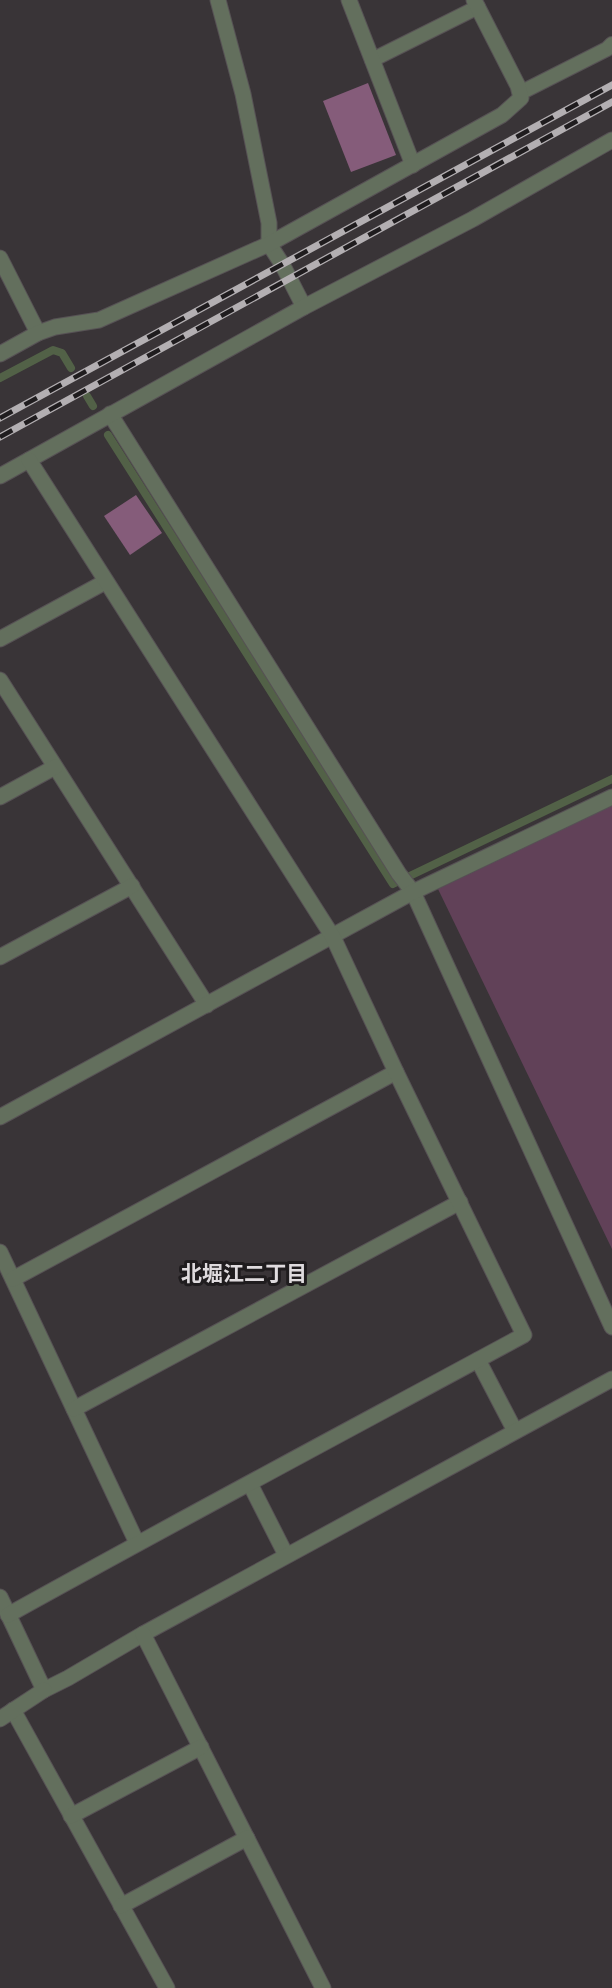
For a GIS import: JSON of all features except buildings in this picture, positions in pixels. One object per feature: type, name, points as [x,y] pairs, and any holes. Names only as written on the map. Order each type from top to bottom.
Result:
[{"type":"street","points":[[218,0],[243,94],[269,223],[269,243],[304,307]]},
{"type":"street","points":[[349,0],[413,165]]},
{"type":"street","points":[[0,354],[38,333],[56,327],[99,320],[269,243],[502,116],[521,98],[520,93],[476,3]]},
{"type":"street","points":[[0,476],[304,307],[473,219],[612,140]]},
{"type":"street","points":[[0,258],[38,333]]},
{"type":"street","points":[[110,414],[406,884],[612,1327]]},
{"type":"street","points":[[8,1615],[524,1335],[333,937],[29,460]]},
{"type":"street","points":[[0,639],[105,582]]},
{"type":"street","points":[[0,680],[207,1005]]},
{"type":"street","points":[[0,797],[55,767]]},
{"type":"street","points":[[0,1117],[333,937],[406,884],[612,798]]},
{"type":"street","points":[[0,957],[132,886]]},
{"type":"street","points":[[13,1279],[396,1072]]},
{"type":"street","points":[[74,1409],[460,1202]]},
{"type":"street","points":[[0,1252],[137,1543]]},
{"type":"street","points":[[478,1360],[515,1431]]},
{"type":"street","points":[[166,1988],[71,1815],[6,1715],[44,1690],[143,1634],[612,1379]]},
{"type":"street","points":[[250,1484],[286,1556]]},
{"type":"street","points":[[0,1597],[44,1690]]},
{"type":"street","points":[[143,1634],[323,1988]]},
{"type":"street","points":[[71,1815],[201,1747]]},
{"type":"street","points":[[121,1906],[247,1838]]},
{"type":"lane","points":[[372,60],[476,3]]},
{"type":"lane","points":[[520,93],[607,49],[612,44]]},
{"type":"shaded area","points":[[612,805],[612,1249],[438,889]]},
{"type":"waterway","points":[[0,378],[53,350],[62,353],[71,368]]},
{"type":"waterway","points":[[87,396],[93,406]]},
{"type":"waterway","points":[[108,435],[393,884],[612,779]]},
{"type":"railway","points":[[0,418],[612,85]]},
{"type":"railway","points":[[0,437],[612,102]]},
{"type":"district","name":"北堀江二丁目","points":[[244,1274]]}]
